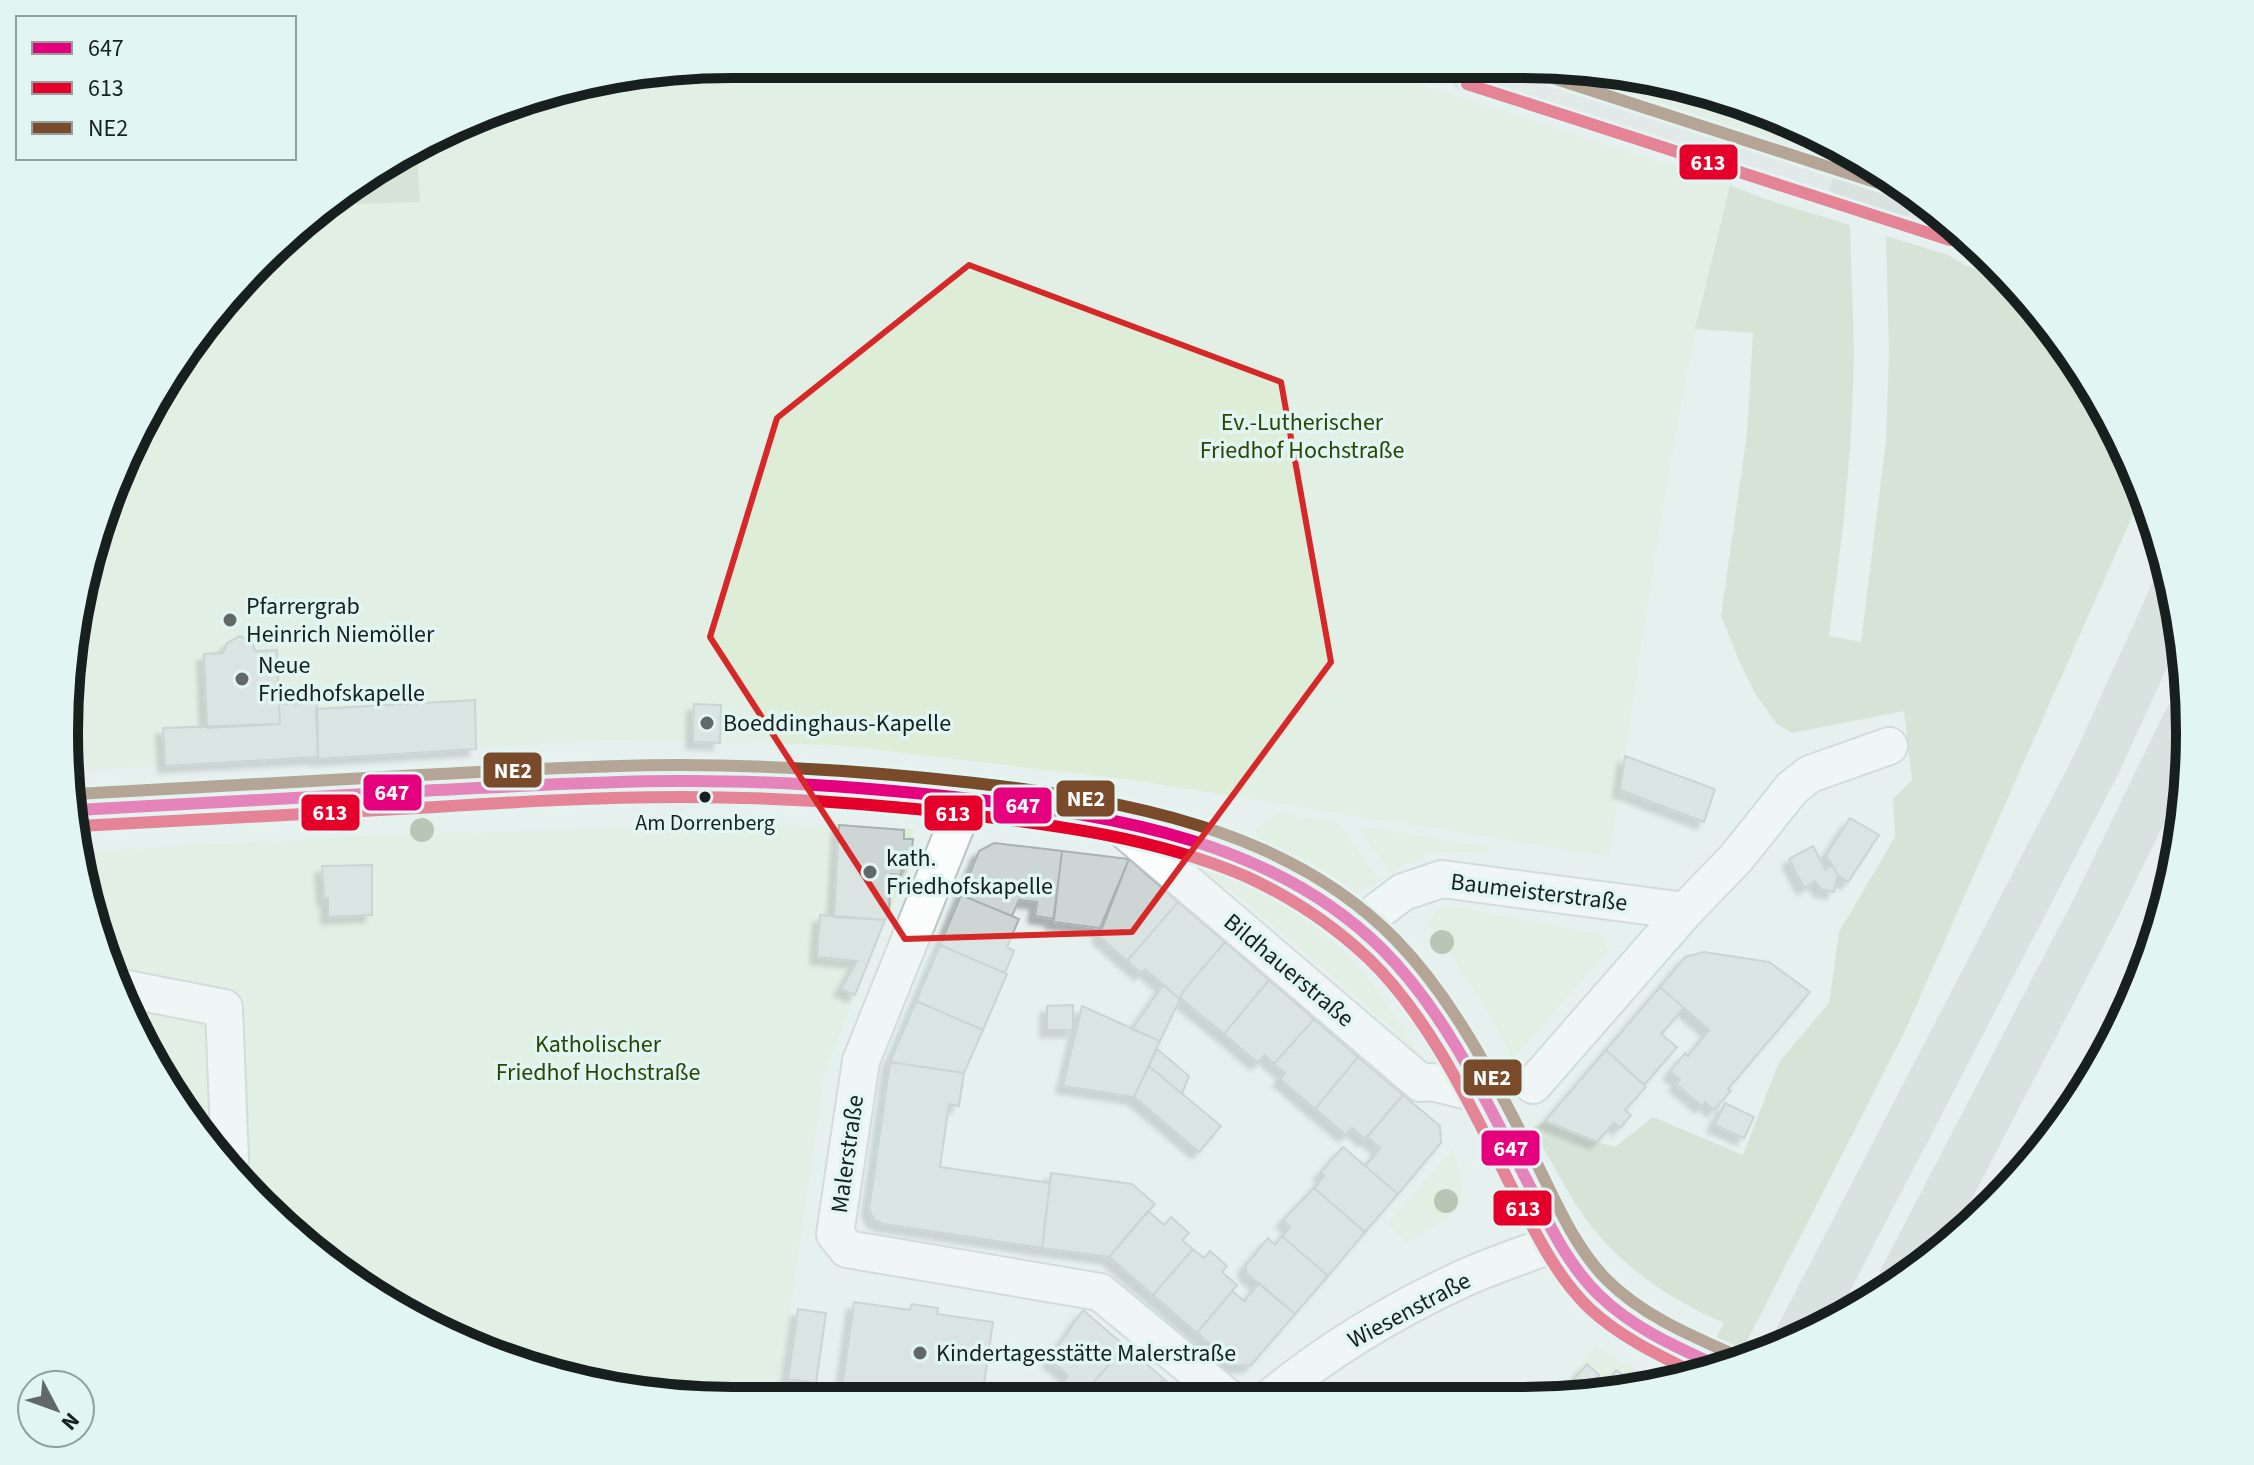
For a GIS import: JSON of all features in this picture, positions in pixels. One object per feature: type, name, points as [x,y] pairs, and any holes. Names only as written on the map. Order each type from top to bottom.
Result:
[{"type":"highway","points":[[1807,1322],[2096,765],[2165,614]]},
{"type":"highway","points":[[1915,1255],[2096,908],[2176,744]]},
{"type":"main road","points":[[1499,78],[1766,166],[1875,186],[1898,197]]},
{"type":"main road","points":[[83,810],[620,781],[712,781],[837,785],[967,798],[1111,819],[1201,842],[1294,882],[1358,926],[1411,982],[1481,1094],[1559,1242],[1581,1276],[1636,1324],[1706,1360]]},
{"type":"street","points":[[1533,1085],[1685,911],[1737,857],[1792,788],[1810,774],[1889,746]]},
{"type":"street","name":"Malerstraße","points":[[967,798],[861,1061],[835,1234],[847,1249],[1100,1292],[1215,1387]]},
{"type":"street","name":"Bildhauerstraße","points":[[1111,819],[1421,1083],[1432,1082],[1481,1094]]},
{"type":"street","name":"Baumeisterstraße","points":[[1358,926],[1403,892],[1442,879],[1685,911]]},
{"type":"street","points":[[131,990],[224,1008],[230,1151]]},
{"type":"street","name":"Wiesenstraße","points":[[1283,1387],[1311,1364],[1376,1324],[1461,1280],[1559,1242]]},
{"type":"highlighted area","points":[[969,265],[1281,382],[1331,662],[1132,932],[905,939],[710,637],[777,418]]},
{"type":"green space","name":"Ev.-Lutherischer Friedhof Hochstraße","points":[[1400,78],[1730,185],[1676,434],[1609,856],[1138,781],[837,745],[608,740],[79,771],[79,690],[100,563],[128,482],[166,405],[188,369],[240,301],[301,240],[369,188],[443,145],[563,100],[690,79]]},
{"type":"green space","points":[[1582,81],[1649,91],[1732,113],[1789,135],[1785,148]]},
{"type":"green space","points":[[1798,139],[1850,167],[1854,203],[1804,207]]},
{"type":"green space","points":[[418,159],[420,202],[346,204]]},
{"type":"green space","points":[[1730,185],[1850,225],[1854,354],[1851,438],[1829,636],[1861,642],[1886,441],[1889,353],[1886,236],[1948,255],[1988,274],[2014,301],[2066,369],[2088,405],[2109,443],[2136,508],[1905,1031],[1744,1348],[1704,1361],[1724,1323],[1662,1290],[1608,1246],[1579,1209],[1532,1128],[1544,1122],[1615,1147],[1653,1117],[1743,1155],[1779,1062],[1829,1003],[1839,932],[1895,837],[1893,799],[1912,780],[1904,711],[1792,733],[1777,724],[1756,695],[1740,663],[1721,616],[1747,434],[1753,333],[1695,329]]},
{"type":"green space","points":[[1278,813],[1338,823],[1381,882],[1357,892],[1342,890],[1298,860],[1264,846],[1255,830]]},
{"type":"green space","name":"Katholischer Friedhof Hochstraße","points":[[833,824],[913,829],[910,865],[824,1073],[779,1387],[690,1386],[605,1374],[522,1352],[443,1320],[369,1277],[301,1225],[240,1164],[213,1131],[188,1096],[145,1022],[113,943],[100,902],[90,852],[376,835]]},
{"type":"green space","points":[[1362,827],[1487,847],[1485,854],[1436,853],[1392,874],[1360,831]]},
{"type":"green space","points":[[1188,860],[1272,899],[1330,939],[1369,979],[1423,1061],[1417,1063],[1391,1027],[1231,890],[1191,871]]},
{"type":"green space","points":[[1447,906],[1603,935],[1608,951],[1513,1059],[1482,1001],[1428,923],[1436,911]]},
{"type":"green space","points":[[1453,1148],[1461,1186],[1457,1208],[1450,1216],[1406,1243],[1387,1224]]},
{"type":"green space","points":[[1596,1346],[1645,1375],[1607,1381],[1562,1386]]},
{"type":"building","name":"Neue Friedhofskapelle","points":[[240,636],[252,642],[255,651],[277,650],[280,724],[207,728],[204,654],[223,653],[227,643]]},
{"type":"building","points":[[475,700],[476,749],[318,759],[316,709]]},
{"type":"building","points":[[317,703],[318,757],[165,766],[163,728],[280,724],[279,704]]},
{"type":"building","name":"Boeddinghaus-Kapelle","points":[[694,704],[721,705],[720,743],[693,742]]},
{"type":"building","points":[[1625,756],[1715,789],[1704,822],[1620,790]]},
{"type":"building","points":[[1850,818],[1879,835],[1848,882],[1838,875],[1826,855]]},
{"type":"building","name":"kath. Friedhofskapelle","points":[[839,825],[904,830],[904,839],[913,839],[910,867],[902,867],[901,875],[891,874],[889,913],[885,920],[834,917]]},
{"type":"building","points":[[994,843],[1062,851],[1054,919],[1035,916],[1037,902],[1019,900],[1012,916],[961,895],[979,851]]},
{"type":"building","points":[[1813,846],[1825,869],[1832,865],[1838,875],[1834,892],[1821,889],[1815,881],[1804,888],[1789,859]]},
{"type":"building","points":[[1062,851],[1129,859],[1100,928],[1053,922]]},
{"type":"building","points":[[1129,859],[1178,902],[1127,961],[1099,936]]},
{"type":"building","points":[[372,865],[372,915],[328,917],[322,866]]},
{"type":"building","points":[[961,895],[1019,919],[1007,947],[1014,951],[1005,973],[940,945]]},
{"type":"building","points":[[1178,902],[1225,942],[1184,990],[1180,999],[1145,969],[1141,973],[1127,961]]},
{"type":"building","points":[[820,915],[885,920],[855,995],[841,989],[857,961],[817,957]]},
{"type":"building","points":[[1225,942],[1269,980],[1224,1034],[1180,998]]},
{"type":"building","points":[[940,945],[1007,974],[983,1030],[916,1001]]},
{"type":"building","points":[[1704,952],[1769,962],[1810,992],[1714,1110],[1705,1102],[1702,1106],[1676,1084],[1680,1080],[1670,1072],[1709,1030],[1660,987],[1685,957]]},
{"type":"building","points":[[1269,980],[1314,1019],[1274,1064],[1265,1055],[1258,1063],[1224,1034]]},
{"type":"building","points":[[1163,985],[1180,999],[1160,1041],[1132,1029]]},
{"type":"building","points":[[1660,987],[1684,1008],[1661,1034],[1677,1047],[1644,1085],[1606,1050]]},
{"type":"building","points":[[916,1001],[983,1030],[964,1073],[890,1062]]},
{"type":"building","points":[[1073,1005],[1073,1030],[1047,1030],[1047,1006]]},
{"type":"building","points":[[1082,1006],[1160,1041],[1134,1097],[1063,1086]]},
{"type":"building","points":[[1314,1019],[1358,1057],[1315,1109],[1280,1079],[1285,1073],[1274,1064]]},
{"type":"building","points":[[1157,1049],[1189,1076],[1182,1094],[1149,1066]]},
{"type":"building","points":[[1606,1050],[1646,1087],[1625,1110],[1631,1115],[1620,1128],[1614,1123],[1597,1142],[1545,1121]]},
{"type":"building","points":[[1358,1057],[1403,1095],[1365,1139],[1352,1128],[1346,1135],[1315,1109]]},
{"type":"building","points":[[890,1062],[964,1073],[959,1106],[949,1104],[940,1167],[1050,1183],[1042,1248],[883,1224],[874,1220],[869,1209]]},
{"type":"building","points":[[1149,1066],[1221,1126],[1199,1152],[1134,1097]]},
{"type":"building","points":[[1403,1095],[1440,1126],[1441,1143],[1398,1194],[1365,1166],[1380,1148],[1367,1137]]},
{"type":"building","points":[[1725,1103],[1754,1117],[1744,1138],[1714,1125]]},
{"type":"building","points":[[1343,1147],[1398,1194],[1365,1232],[1314,1188],[1324,1176],[1320,1173]]},
{"type":"building","points":[[1051,1173],[1132,1184],[1155,1204],[1109,1257],[1042,1248]]},
{"type":"building","points":[[1314,1188],[1365,1232],[1328,1276],[1282,1236],[1290,1227],[1283,1220]]},
{"type":"building","points":[[1148,1211],[1164,1225],[1171,1217],[1189,1233],[1182,1240],[1193,1249],[1153,1295],[1109,1257]]},
{"type":"building","points":[[1282,1236],[1328,1276],[1295,1314],[1247,1274],[1245,1266],[1268,1238],[1275,1245]]},
{"type":"building","points":[[1193,1249],[1204,1258],[1210,1251],[1227,1266],[1222,1272],[1237,1285],[1197,1333],[1153,1295]]},
{"type":"building","points":[[1259,1283],[1295,1314],[1251,1365],[1235,1366],[1197,1333],[1232,1291],[1244,1301]]},
{"type":"building","points":[[854,1302],[910,1310],[912,1304],[938,1308],[937,1314],[993,1322],[983,1387],[842,1387]]},
{"type":"building","points":[[798,1309],[826,1313],[816,1383],[788,1379]]},
{"type":"building","points":[[1083,1310],[1125,1346],[1090,1387],[1063,1387],[1061,1385],[1068,1376],[1049,1359]]},
{"type":"building","points":[[1125,1346],[1164,1379],[1157,1387],[1090,1387]]},
{"type":"building","points":[[1587,1364],[1599,1375],[1593,1383],[1568,1385]]},
{"type":"building","points":[[1616,1370],[1627,1378],[1608,1381]]},
{"type":"building","points":[[1164,1379],[1173,1387],[1157,1387]]},
{"type":"transit line","name":"NE2","points":[[1555,79],[1875,182]]},
{"type":"transit line","name":"613","points":[[1467,84],[1950,240]]},
{"type":"transit line","name":"NE2","points":[[81,794],[581,767],[752,766],[900,776],[1030,790],[1144,811],[1200,826],[1254,846],[1305,871],[1353,902],[1396,940],[1458,1019],[1508,1107],[1568,1226],[1596,1268],[1620,1292],[1650,1313],[1730,1353]]},
{"type":"transit line","name":"647","points":[[83,810],[580,783],[750,782],[898,791],[1026,806],[1137,826],[1191,840],[1244,859],[1294,883],[1340,913],[1383,950],[1426,1000],[1445,1028],[1576,1269],[1600,1296],[1627,1318],[1706,1360]]},
{"type":"transit line","name":"613","points":[[85,826],[588,799],[750,798],[891,807],[1033,823],[1106,835],[1211,863],[1279,893],[1326,923],[1392,983],[1450,1068],[1538,1237],[1566,1281],[1589,1308],[1615,1329],[1683,1367]]},
{"type":"place","name":"Pfarrergrab Heinrich Niemöller","points":[[230,620]]},
{"type":"place","name":"Neue Friedhofskapelle","points":[[242,679]]},
{"type":"place","name":"Boeddinghaus-Kapelle","points":[[707,723]]},
{"type":"place","name":"Am Dorrenberg","points":[[705,797]]},
{"type":"place","name":"kath. Friedhofskapelle","points":[[870,872]]},
{"type":"place","name":"Kindertagesstätte Malerstraße","points":[[920,1353]]}]
